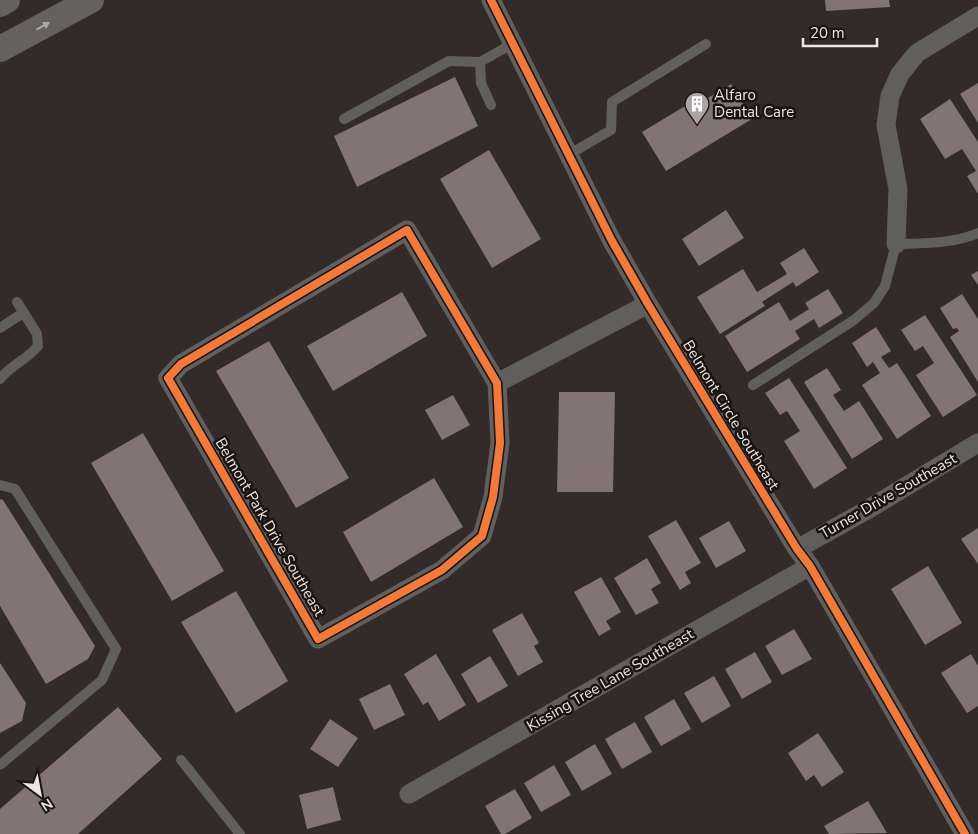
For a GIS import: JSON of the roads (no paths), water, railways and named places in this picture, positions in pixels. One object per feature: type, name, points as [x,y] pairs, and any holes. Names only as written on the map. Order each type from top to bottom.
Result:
[{"type":"street","points":[[0,4],[7,0]]},
{"type":"street","points":[[0,49],[91,0]]},
{"type":"street","name":"Belmont Circle Southeast","points":[[491,0],[612,241],[648,304],[797,549],[810,566],[965,834]]},
{"type":"street","points":[[896,244],[898,189],[886,125],[890,96],[900,74],[917,53],[978,16]]},
{"type":"street","name":"Belmont Park Drive Southeast","points":[[407,230],[496,383],[500,443],[493,497],[482,536],[442,570],[318,640],[168,378],[181,364],[407,230]]},
{"type":"street","points":[[496,383],[648,304]]},
{"type":"street","name":"Turner Drive Southeast","points":[[797,549],[978,443]]},
{"type":"street","name":"Kissing Tree Lane Southeast","points":[[409,794],[810,566]]},
{"type":"lane","points":[[344,119],[449,61],[480,62],[512,44]]},
{"type":"lane","points":[[568,155],[611,130],[612,102],[706,44]]},
{"type":"lane","points":[[480,62],[481,83],[491,105]]},
{"type":"lane","points":[[753,385],[832,335],[874,303],[885,286],[896,244],[968,238],[978,233]]},
{"type":"lane","points":[[0,379],[4,371],[32,354],[38,346],[37,334],[16,302]]},
{"type":"lane","points":[[0,328],[24,313]]},
{"type":"lane","points":[[0,485],[16,488],[116,649],[102,680],[0,765]]},
{"type":"lane","points":[[181,760],[240,834]]},
{"type":"place","name":"Alfaro Dental Care","points":[[697,125]]}]
